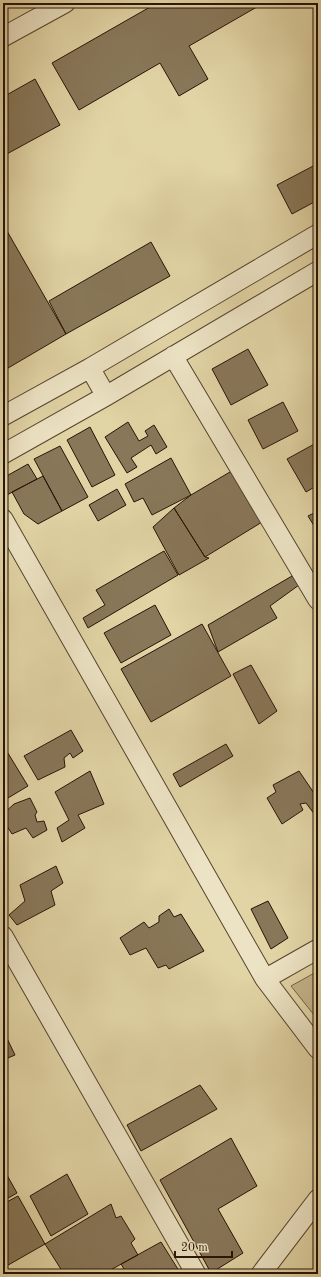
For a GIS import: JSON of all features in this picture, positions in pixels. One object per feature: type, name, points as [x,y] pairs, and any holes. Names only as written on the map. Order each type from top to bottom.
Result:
[{"type":"street","points":[[3,37],[65,3]]},
{"type":"street","points":[[3,416],[90,368],[318,234]]},
{"type":"street","points":[[3,454],[106,396],[318,271]]},
{"type":"street","points":[[173,356],[318,600]]},
{"type":"street","points":[[90,368],[106,396]]},
{"type":"street","points":[[3,519],[265,979],[318,1049]]},
{"type":"street","points":[[3,936],[196,1274]]},
{"type":"street","points":[[265,979],[318,949]]},
{"type":"street","points":[[261,1274],[318,1199]]},
{"type":"shaded area","points":[[318,971],[318,1020],[291,986]]},
{"type":"building","points":[[157,3],[262,4],[189,46],[208,79],[179,96],[160,63],[79,110],[52,63]]},
{"type":"building","points":[[35,79],[60,125],[3,156],[3,97]]},
{"type":"building","points":[[317,164],[318,200],[292,214],[277,185]]},
{"type":"building","points":[[3,224],[66,334],[3,371]]},
{"type":"building","points":[[151,242],[170,276],[66,334],[49,301]]},
{"type":"building","points":[[248,349],[268,385],[231,405],[212,369]]},
{"type":"building","points":[[283,402],[298,431],[263,449],[248,420]]},
{"type":"building","points":[[128,422],[139,441],[148,436],[145,431],[154,425],[167,447],[156,454],[151,445],[131,458],[137,467],[127,473],[105,437]]},
{"type":"building","points":[[90,427],[115,475],[92,487],[67,440]]},
{"type":"building","points":[[318,442],[318,485],[306,492],[287,459]]},
{"type":"building","points":[[60,446],[88,497],[62,511],[34,459]]},
{"type":"building","points":[[171,458],[191,495],[152,515],[143,498],[134,502],[125,484]]},
{"type":"building","points":[[28,464],[37,479],[5,496],[3,492],[3,478]]},
{"type":"building","points":[[235,469],[267,519],[205,557],[174,508],[191,495]]},
{"type":"building","points":[[43,476],[62,511],[38,524],[24,514],[12,492]]},
{"type":"building","points":[[117,489],[126,505],[98,521],[89,505]]},
{"type":"building","points":[[174,508],[205,557],[209,558],[179,575],[153,527]]},
{"type":"building","points":[[318,511],[318,528],[316,529],[308,516]]},
{"type":"building","points":[[164,551],[178,575],[88,628],[83,618],[105,605],[96,590]]},
{"type":"building","points":[[292,576],[299,585],[270,606],[277,618],[218,652],[208,625]]},
{"type":"building","points":[[155,605],[171,635],[121,663],[104,633]]},
{"type":"building","points":[[202,624],[231,676],[151,722],[121,669]]},
{"type":"building","points":[[251,665],[277,711],[259,724],[233,674]]},
{"type":"building","points":[[71,730],[83,751],[73,758],[70,753],[64,758],[65,767],[38,780],[24,756]]},
{"type":"building","points":[[226,744],[233,756],[180,787],[173,774]]},
{"type":"building","points":[[3,745],[28,786],[3,801]]},
{"type":"building","points":[[90,771],[104,804],[78,815],[85,828],[62,842],[57,828],[69,820],[55,792]]},
{"type":"building","points":[[299,771],[318,799],[318,813],[315,815],[306,803],[300,804],[303,810],[282,824],[267,798],[276,792],[273,785]]},
{"type":"building","points":[[30,798],[37,812],[35,815],[37,822],[44,821],[47,830],[33,838],[26,828],[12,834],[3,820],[3,814],[14,804]]},
{"type":"building","points":[[56,866],[63,883],[51,891],[55,905],[17,925],[9,915],[25,901],[20,885]]},
{"type":"building","points":[[268,901],[288,938],[271,949],[251,909]]},
{"type":"building","points":[[169,909],[174,917],[181,914],[204,951],[169,969],[166,965],[158,968],[146,948],[130,955],[120,938],[144,922],[149,928],[159,922],[159,916]]},
{"type":"building","points":[[3,1030],[15,1055],[3,1060]]},
{"type":"building","points":[[200,1085],[217,1109],[141,1151],[127,1125]]},
{"type":"building","points":[[231,1138],[257,1186],[218,1209],[243,1253],[211,1273],[160,1180]]},
{"type":"building","points":[[3,1168],[17,1193],[3,1201]]},
{"type":"building","points":[[67,1174],[88,1214],[51,1236],[30,1196]]},
{"type":"building","points":[[18,1196],[45,1244],[3,1268],[3,1204]]},
{"type":"building","points":[[111,1204],[116,1218],[121,1216],[135,1239],[131,1243],[138,1255],[103,1274],[64,1274],[45,1244]]},
{"type":"building","points":[[161,1242],[181,1274],[127,1274],[121,1264]]}]
